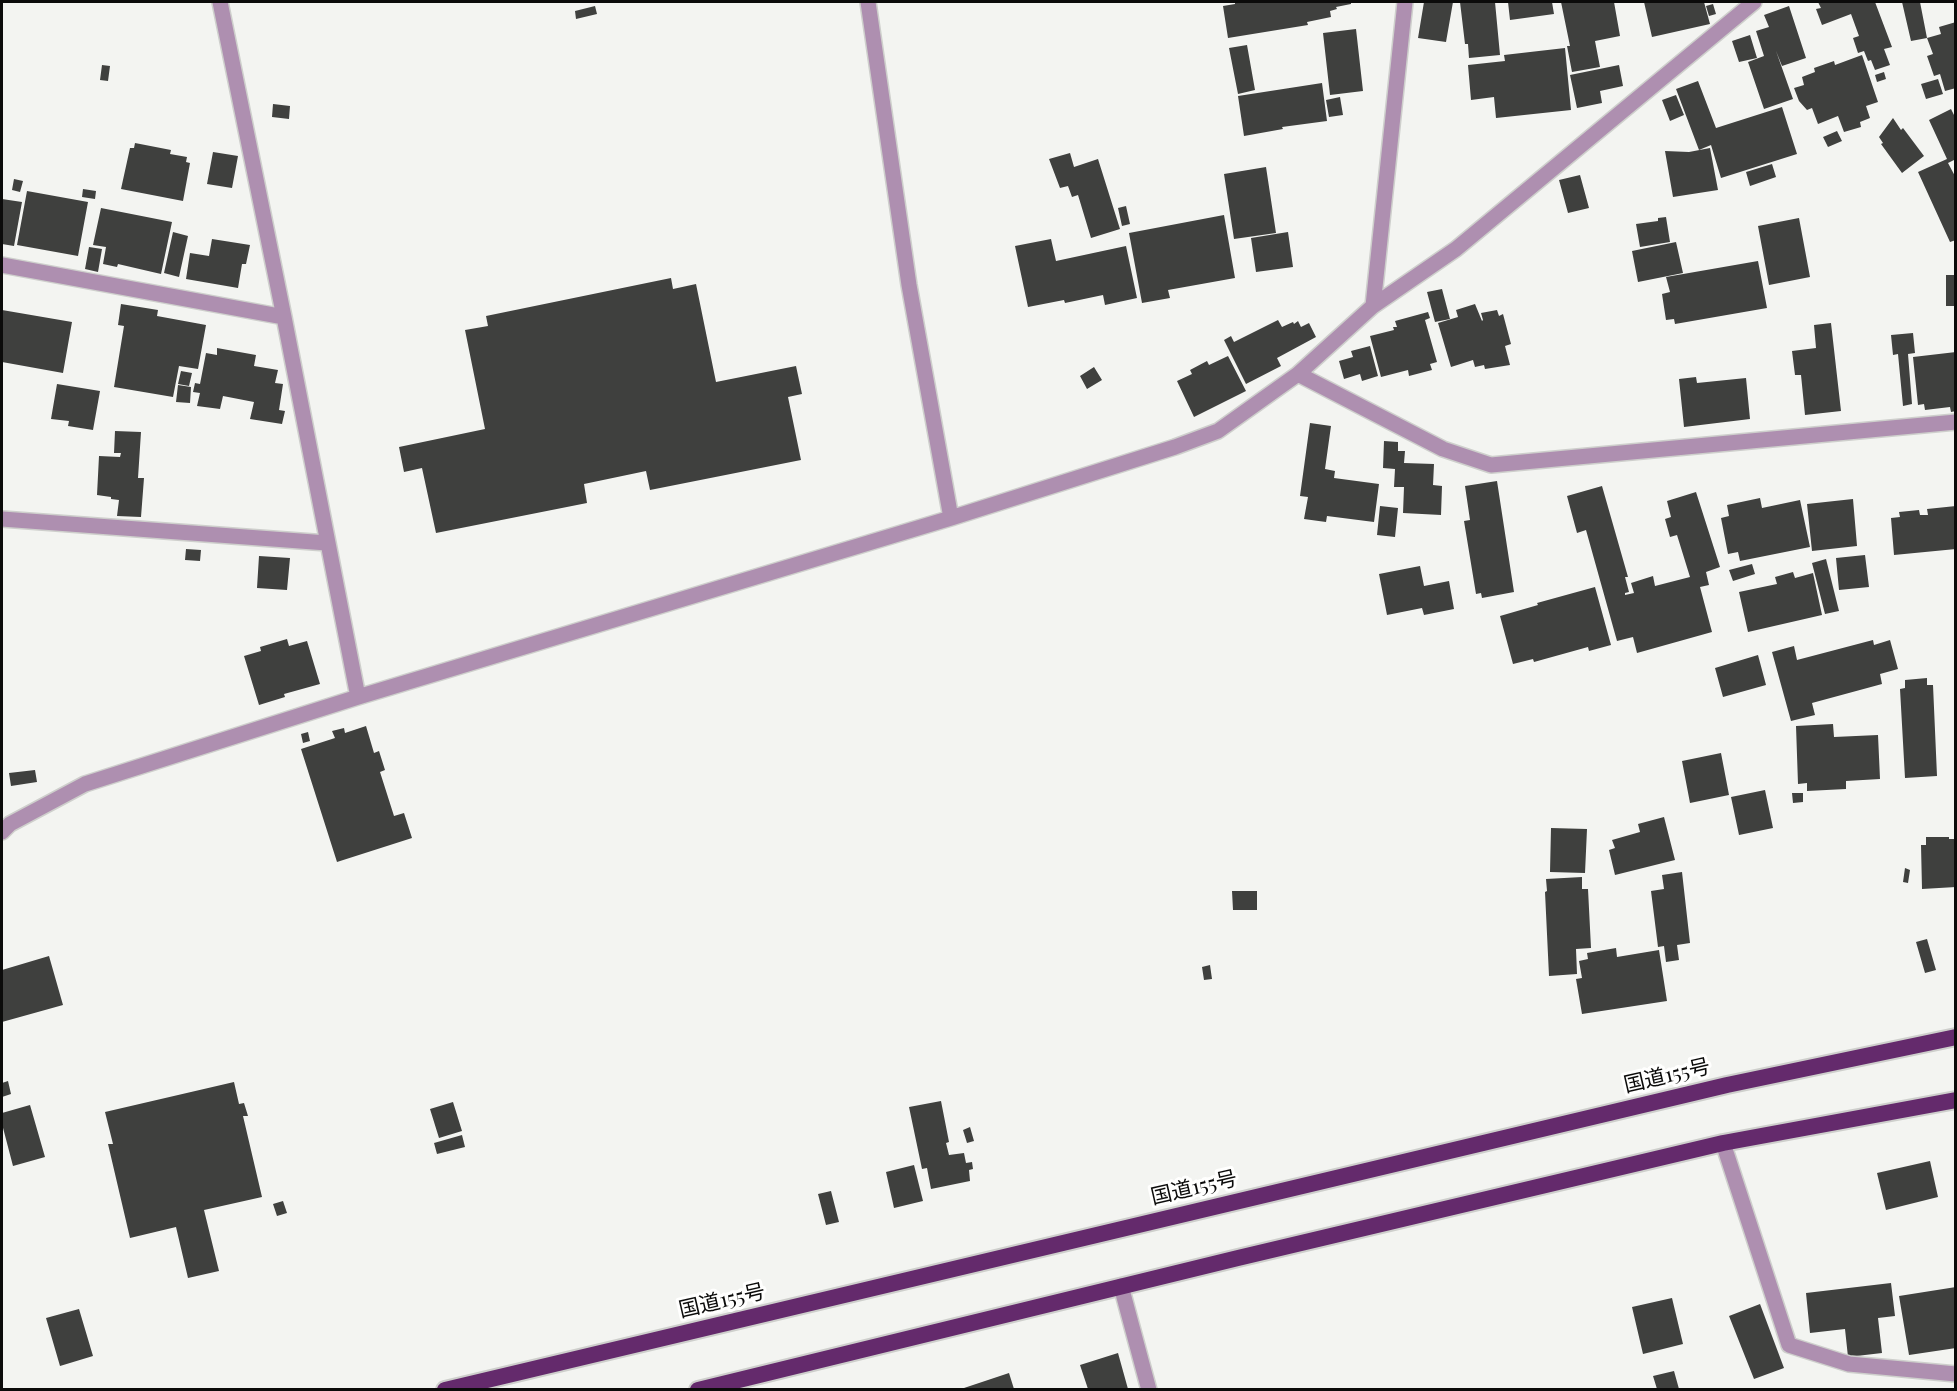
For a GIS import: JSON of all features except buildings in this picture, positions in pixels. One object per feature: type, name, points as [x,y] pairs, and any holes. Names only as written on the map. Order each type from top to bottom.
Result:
[{"type":"highway","name":"国道155号","points":[[445,1389],[1727,1085],[1956,1037]]},
{"type":"highway","points":[[698,1389],[1722,1143],[1956,1100]]},
{"type":"street","points":[[219,2],[284,317],[358,697]]},
{"type":"street","points":[[868,2],[909,285],[951,518]]},
{"type":"street","points":[[1373,306],[1405,2]]},
{"type":"street","points":[[2,832],[10,824],[85,784],[358,697],[951,518],[1176,447],[1218,431],[1298,374],[1373,306],[1456,249],[1754,2]]},
{"type":"street","points":[[2,265],[284,317]]},
{"type":"street","points":[[1298,374],[1443,449],[1491,465],[1956,422]]},
{"type":"street","points":[[2,519],[327,543]]},
{"type":"street","points":[[1722,1143],[1789,1346],[1848,1364],[1956,1374]]},
{"type":"street","points":[[1121,1286],[1149,1389]]}]
